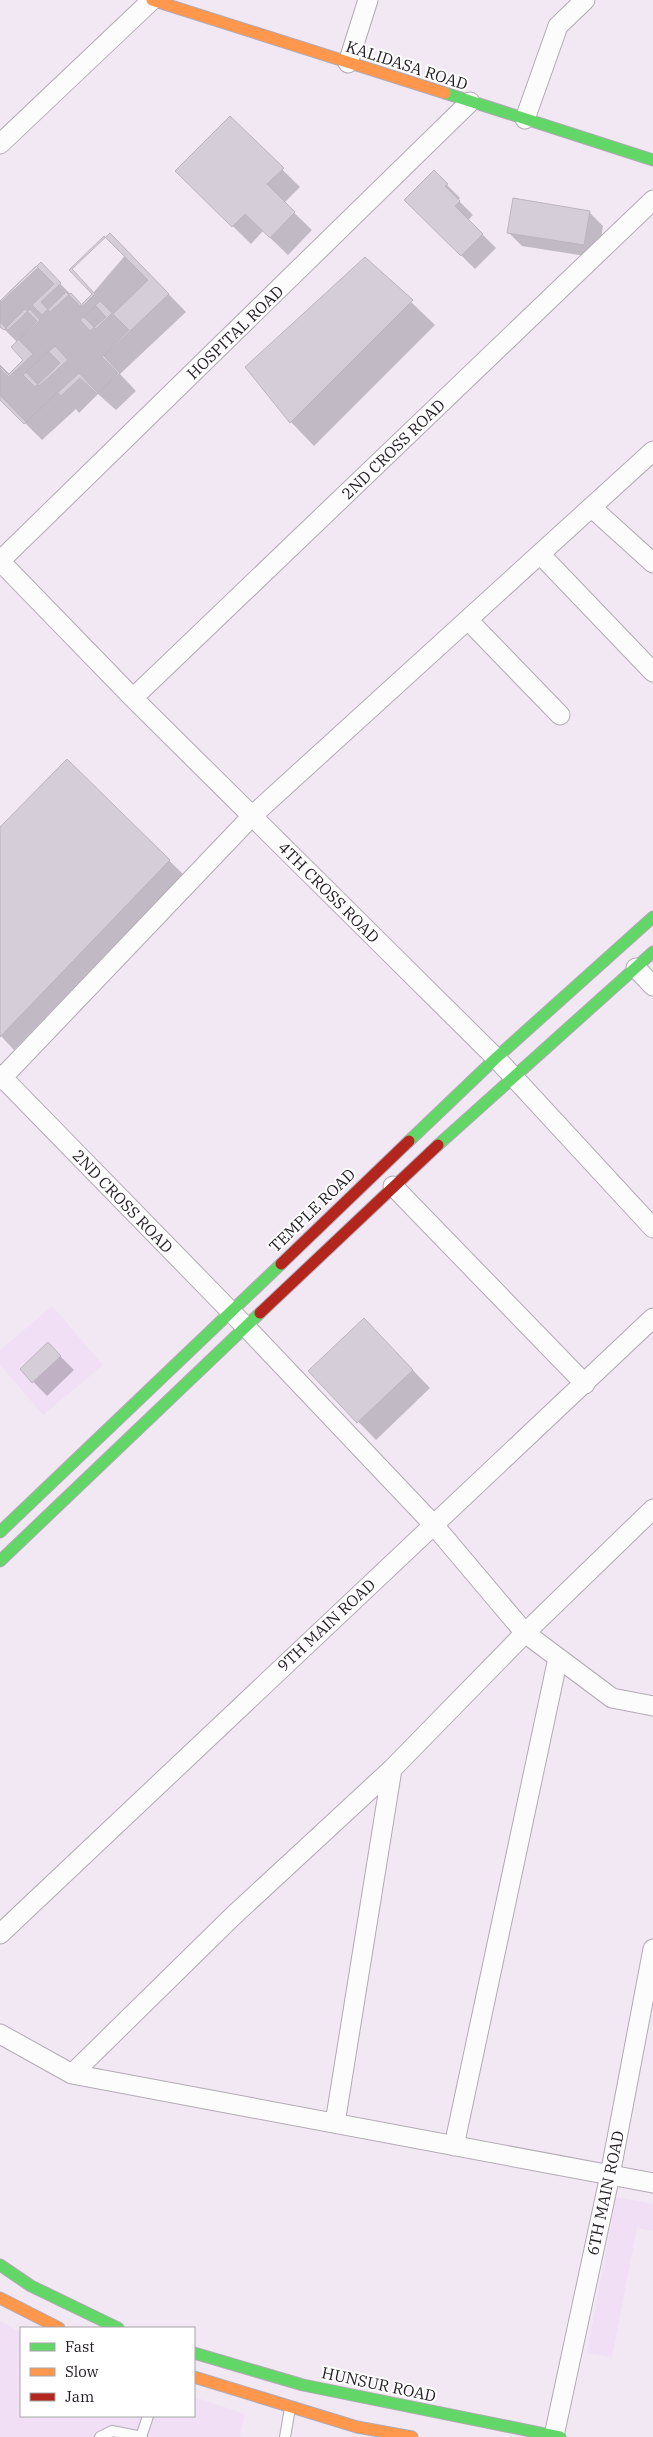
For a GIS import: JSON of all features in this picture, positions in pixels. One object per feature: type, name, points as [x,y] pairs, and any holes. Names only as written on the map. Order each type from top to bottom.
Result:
[{"type":"street","points":[[348,63],[368,0]]},
{"type":"street","points":[[525,119],[558,26],[585,0]]},
{"type":"street","points":[[0,144],[160,1]]},
{"type":"street","name":"KALIDASA ROAD","points":[[160,1],[653,160]]},
{"type":"street","name":"HOSPITAL ROAD","points":[[0,561],[470,102]]},
{"type":"street","name":"2ND CROSS ROAD","points":[[133,698],[653,200]]},
{"type":"street","points":[[1,1078],[253,816],[653,451]]},
{"type":"street","points":[[591,507],[653,563]]},
{"type":"street","points":[[540,554],[653,672]]},
{"type":"street","name":"4TH CROSS ROAD","points":[[0,561],[133,698],[496,1058],[653,1228]]},
{"type":"street","points":[[468,620],[560,714]]},
{"type":"street","name":"TEMPLE ROAD","points":[[0,1532],[496,1058],[653,917]]},
{"type":"street","points":[[0,1560],[394,1186],[653,952]]},
{"type":"street","points":[[636,968],[653,986]]},
{"type":"street","name":"2ND CROSS ROAD","points":[[1,1078],[246,1327],[433,1524],[525,1633],[612,1698],[653,1706]]},
{"type":"street","points":[[394,1186],[585,1384]]},
{"type":"street","name":"9TH MAIN ROAD","points":[[0,1934],[653,1318]]},
{"type":"street","points":[[72,2074],[232,1917],[392,1770],[525,1633],[653,1509]]},
{"type":"street","points":[[454,2146],[558,1658]]},
{"type":"street","points":[[335,2123],[392,1770]]},
{"type":"street","name":"6TH MAIN ROAD","points":[[556,2437],[610,2175],[653,1948]]},
{"type":"street","points":[[0,2034],[72,2074],[653,2183]]},
{"type":"street","points":[[0,2265],[31,2286],[116,2327]]},
{"type":"street","points":[[0,2298],[57,2327]]},
{"type":"street","name":"HUNSUR ROAD","points":[[195,2353],[303,2385],[556,2437]]},
{"type":"street","points":[[195,2377],[357,2427],[412,2437]]},
{"type":"lane","points":[[285,2437],[290,2407]]},
{"type":"lane","points":[[100,2437],[112,2431],[142,2437],[148,2417]]},
{"type":"shaded area","points":[[52,1306],[103,1365],[43,1415],[0,1365],[0,1350]]},
{"type":"shaded area","points":[[616,2197],[653,2204],[653,2231],[637,2228],[612,2357],[587,2353]]},
{"type":"shaded area","points":[[0,2321],[20,2332],[20,2417],[195,2417],[195,2397],[245,2414],[240,2437],[0,2437]]},
{"type":"building","points":[[230,116],[284,168],[267,184],[295,212],[270,238],[245,214],[232,227],[175,171]]},
{"type":"building","points":[[434,170],[448,184],[445,186],[460,201],[455,206],[483,234],[461,256],[404,200]]},
{"type":"building","points":[[513,198],[590,211],[584,245],[507,233]]},
{"type":"building","points":[[110,233],[169,294],[104,356],[120,373],[98,393],[79,373],[26,422],[0,395],[0,366],[10,376],[33,354],[19,340],[40,320],[30,309],[8,330],[0,322],[0,301],[41,262],[61,283],[41,302],[50,312],[71,293],[83,306],[95,294],[72,269]],"holes":[[[100,301],[112,313],[96,329],[84,317]],[[55,346],[68,360],[39,386],[26,372]]]},
{"type":"building","points":[[104,236],[148,280],[113,314],[129,330],[102,357],[118,373],[97,394],[80,378],[61,396],[57,392],[24,424],[0,400],[0,365],[9,374],[23,360],[11,347],[37,321],[25,309],[4,330],[0,327],[0,301],[36,266],[54,284],[32,305],[42,315],[66,292],[80,306],[92,294],[69,270]],"holes":[[[96,306],[106,317],[90,331],[80,320]],[[48,351],[60,363],[35,387],[23,375]]]},
{"type":"building","points":[[365,257],[413,300],[290,423],[245,367]]},
{"type":"building","points":[[67,759],[170,860],[0,1037],[0,827]]},
{"type":"building","points":[[364,1318],[413,1370],[357,1423],[308,1371]]},
{"type":"building","points":[[48,1342],[61,1356],[32,1383],[20,1369]]},
{"type":"traffic: fast","points":[[445,93],[653,160]]},
{"type":"traffic: fast","points":[[409,1141],[496,1058],[653,917]]},
{"type":"traffic: fast","points":[[438,1145],[653,952]]},
{"type":"traffic: fast","points":[[0,1532],[281,1264]]},
{"type":"traffic: fast","points":[[0,1561],[260,1313]]},
{"type":"traffic: fast","points":[[0,2265],[31,2286],[116,2327]]},
{"type":"traffic: fast","points":[[195,2353],[303,2385],[560,2437]]},
{"type":"traffic: slow","points":[[152,0],[445,93]]},
{"type":"traffic: slow","points":[[0,2298],[57,2327]]},
{"type":"traffic: slow","points":[[195,2377],[357,2427],[412,2437]]},
{"type":"traffic: jam","points":[[281,1264],[409,1141]]},
{"type":"traffic: jam","points":[[260,1313],[438,1145]]}]
